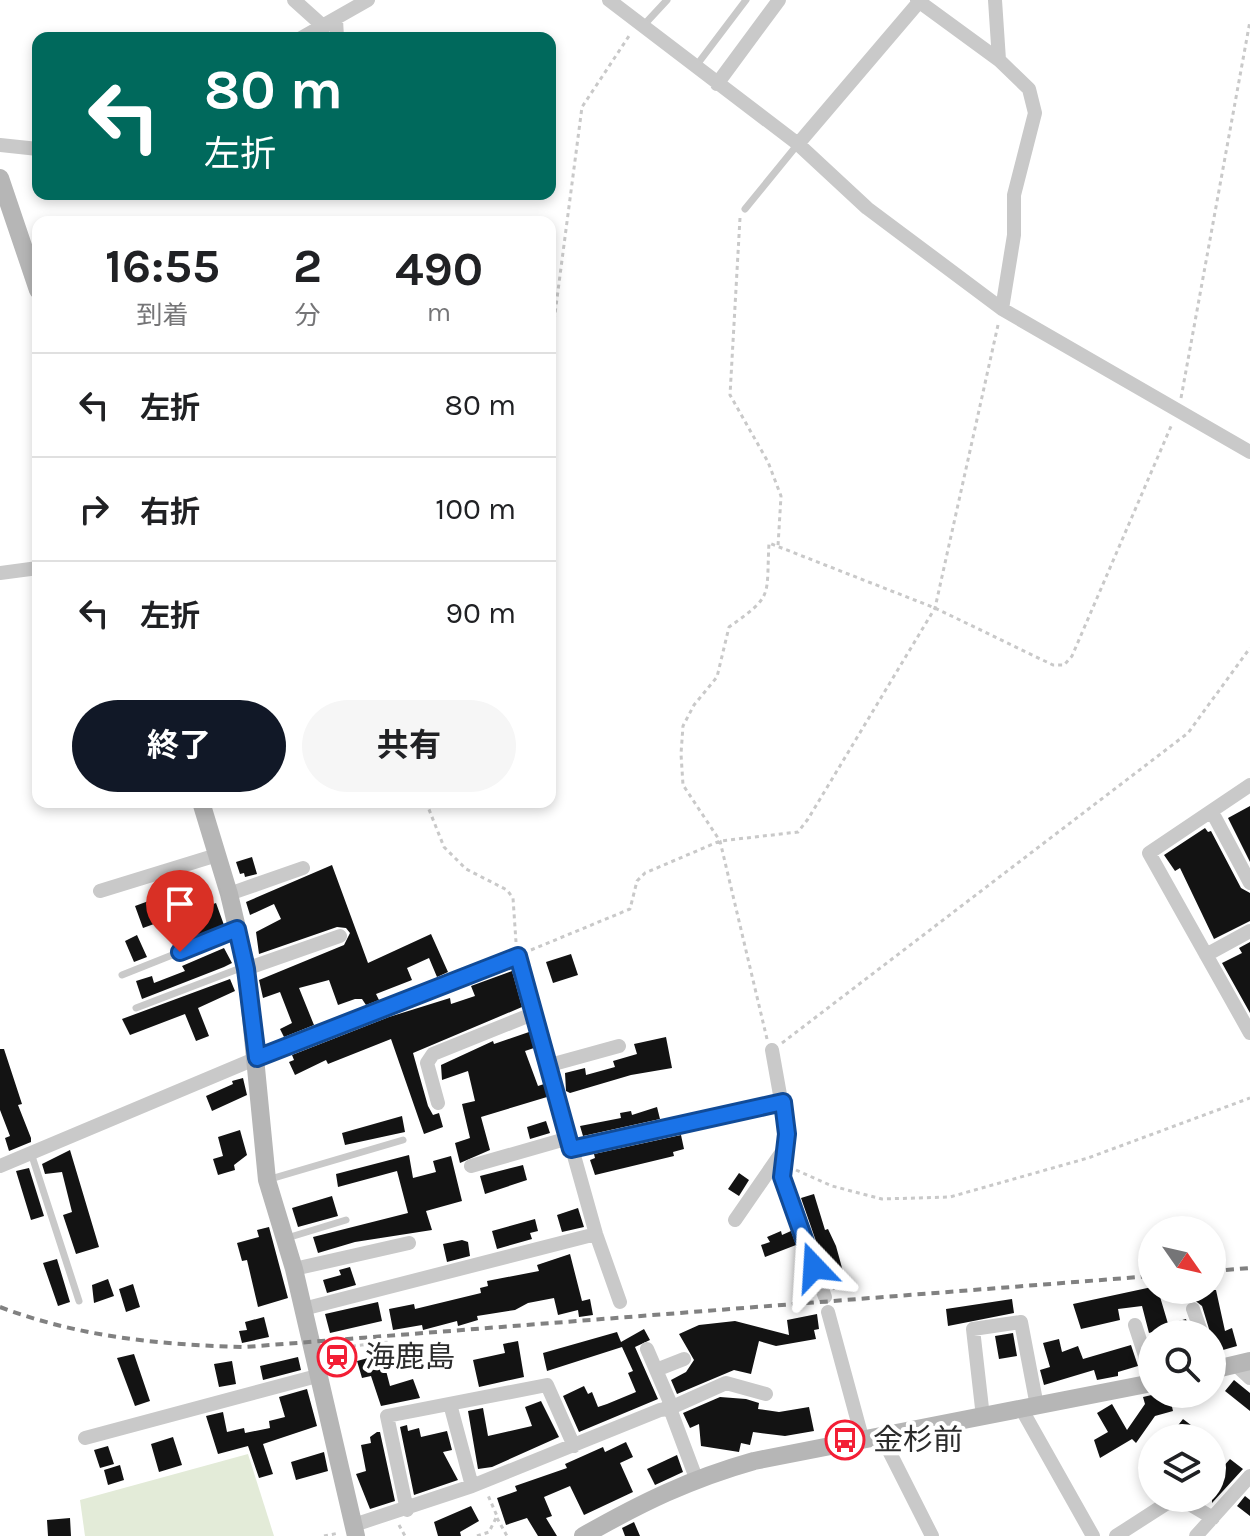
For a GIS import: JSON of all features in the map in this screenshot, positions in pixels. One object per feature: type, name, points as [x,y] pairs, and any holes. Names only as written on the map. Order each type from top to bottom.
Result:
[{"type":"street","points":[[294,0],[330,23],[334,32]]},
{"type":"street","points":[[313,32],[368,0]]},
{"type":"street","points":[[609,0],[798,144],[867,208],[1002,309],[1250,452]]},
{"type":"street","points":[[717,84],[779,0]]},
{"type":"street","points":[[995,0],[999,60]]},
{"type":"street","points":[[798,144],[918,1],[999,60],[1029,89],[1035,113],[1014,195],[1014,235],[1002,309]]},
{"type":"street","points":[[0,145],[32,148]]},
{"type":"street","points":[[0,178],[32,269]]},
{"type":"street","points":[[0,573],[32,569]]},
{"type":"street","points":[[1249,1029],[1149,853],[1250,785]]},
{"type":"street","points":[[203,808],[229,894],[246,967],[267,1180],[322,1374],[355,1531],[668,1409],[726,1383],[766,1394]]},
{"type":"street","points":[[1212,812],[1250,883]]},
{"type":"street","points":[[100,891],[217,855]]},
{"type":"street","points":[[229,894],[303,868]]},
{"type":"street","points":[[1206,955],[1250,931]]},
{"type":"street","points":[[246,967],[340,936]]},
{"type":"street","points":[[1,1162],[31,1153],[257,1058],[518,956],[596,1234],[620,1302]]},
{"type":"street","points":[[438,1103],[427,1063],[433,1054],[535,1013]]},
{"type":"street","points":[[550,1065],[619,1046]]},
{"type":"street","points":[[772,1050],[787,1134],[782,1177],[827,1304],[863,1441]]},
{"type":"street","points":[[471,1166],[783,1102]]},
{"type":"street","points":[[735,1220],[782,1157]]},
{"type":"street","points":[[303,1309],[596,1234]]},
{"type":"street","points":[[294,1269],[409,1243]]},
{"type":"street","points":[[1193,1309],[1197,1320]]},
{"type":"street","points":[[983,1417],[973,1329],[1021,1322],[1029,1408],[1093,1536]]},
{"type":"street","points":[[1135,1325],[1138,1335]]},
{"type":"street","points":[[647,1349],[669,1400],[668,1409],[696,1478]]},
{"type":"street","points":[[656,1370],[684,1359]]},
{"type":"street","points":[[1243,1363],[1250,1378]]},
{"type":"street","points":[[85,1438],[322,1374]]},
{"type":"street","points":[[583,1536],[646,1500],[696,1478],[754,1461],[1029,1408],[1138,1383]]},
{"type":"street","points":[[407,1510],[387,1416],[547,1385],[574,1446]]},
{"type":"street","points":[[450,1404],[477,1484]]},
{"type":"street","points":[[882,1437],[932,1536]]},
{"type":"street","points":[[1196,1536],[1250,1476]]},
{"type":"street","points":[[1116,1536],[1155,1512]]},
{"type":"street","points":[[1202,1512],[1213,1518]]},
{"type":"lane","points":[[640,25],[667,0]]},
{"type":"lane","points":[[696,66],[746,0]]},
{"type":"lane","points":[[745,209],[798,144]]},
{"type":"lane","points":[[122,975],[237,929]]},
{"type":"lane","points":[[136,1008],[246,967]]},
{"type":"lane","points":[[267,1180],[403,1140]]},
{"type":"lane","points":[[31,1153],[79,1301]]},
{"type":"lane","points":[[285,1239],[346,1220]]},
{"type":"path","points":[[1250,21],[1178,411],[1072,656],[1064,665],[1053,665],[935,608],[769,543],[767,593],[754,612],[729,627],[717,677],[694,705],[683,726],[683,785],[720,841],[764,1033],[772,1050],[1188,733],[1250,648]]},
{"type":"path","points":[[556,306],[582,107],[640,25]]},
{"type":"path","points":[[745,209],[739,220],[730,395],[768,462],[781,496],[778,546]]},
{"type":"path","points":[[428,808],[444,847],[466,869],[507,890],[513,898],[518,956],[630,909],[637,881],[645,873],[720,841],[798,832],[935,608],[1002,309]]},
{"type":"path","points":[[782,1157],[832,1186],[882,1199],[950,1197],[1088,1158],[1250,1098]]},
{"type":"path","points":[[313,1344],[336,1348],[389,1342]]},
{"type":"path","points":[[322,1374],[337,1370],[336,1348]]},
{"type":"path","points":[[477,1484],[507,1536]]},
{"type":"path","points":[[477,1536],[489,1532],[497,1517]]},
{"type":"green space","points":[[248,1454],[274,1536],[85,1536],[80,1500]]},
{"type":"building","points":[[1250,806],[1250,862],[1228,818]]},
{"type":"building","points":[[1205,828],[1211,831],[1241,888],[1250,893],[1250,921],[1214,939],[1180,868],[1175,871],[1164,855]]},
{"type":"building","points":[[252,857],[257,874],[245,877],[244,873],[240,874],[236,862]]},
{"type":"building","points":[[332,865],[368,963],[431,934],[448,972],[437,977],[429,958],[407,968],[412,980],[376,994],[379,1000],[366,1005],[362,999],[355,999],[338,1005],[329,980],[299,988],[314,1025],[284,1037],[280,1029],[292,1023],[280,992],[263,998],[259,980],[344,945],[350,933],[346,928],[337,927],[259,954],[256,932],[281,919],[274,904],[250,915],[246,902]]},
{"type":"building","points":[[184,888],[192,912],[216,903],[224,925],[176,945],[165,920],[143,928],[135,906]]},
{"type":"building","points":[[137,935],[147,957],[134,962],[125,941]]},
{"type":"building","points":[[1250,942],[1250,1013],[1222,963],[1242,953],[1239,948]]},
{"type":"building","points":[[224,948],[232,963],[142,999],[136,981],[152,976],[154,983],[185,971],[182,966]]},
{"type":"building","points":[[571,954],[578,975],[553,983],[546,962]]},
{"type":"building","points":[[512,971],[522,1007],[413,1053],[428,1106],[433,1115],[439,1113],[443,1127],[424,1134],[391,1039],[328,1064],[326,1060],[295,1075],[289,1062],[294,1060],[292,1055],[389,1017],[450,998],[451,1004],[475,996],[471,986]]},
{"type":"building","points":[[230,979],[235,991],[198,1008],[209,1036],[196,1041],[185,1014],[130,1035],[122,1019]]},
{"type":"building","points":[[529,1032],[534,1048],[525,1051],[538,1086],[544,1084],[547,1097],[481,1117],[490,1150],[460,1163],[455,1143],[470,1138],[462,1104],[475,1101],[468,1071],[442,1080],[441,1065],[493,1041],[494,1044]]},
{"type":"building","points":[[666,1037],[672,1068],[631,1075],[570,1093],[566,1091],[565,1073],[585,1068],[586,1075],[615,1067],[613,1061],[637,1054],[634,1044]]},
{"type":"building","points":[[0,1049],[4,1049],[22,1104],[18,1105],[31,1138],[31,1142],[9,1151],[5,1138],[10,1136],[0,1110]]},
{"type":"building","points":[[243,1078],[247,1095],[212,1111],[206,1096]]},
{"type":"building","points":[[657,1107],[660,1119],[583,1136],[580,1126],[621,1118],[620,1113],[631,1111],[632,1115]]},
{"type":"building","points":[[402,1116],[405,1132],[345,1145],[342,1133]]},
{"type":"building","points":[[546,1121],[550,1133],[530,1139],[527,1127]]},
{"type":"building","points":[[240,1130],[247,1155],[234,1165],[235,1170],[218,1175],[213,1159],[223,1156],[218,1137]]},
{"type":"building","points":[[681,1135],[684,1149],[673,1152],[674,1156],[595,1175],[590,1160],[595,1158],[594,1154]]},
{"type":"building","points":[[70,1150],[99,1247],[76,1254],[63,1215],[72,1212],[62,1172],[45,1174],[42,1164]]},
{"type":"building","points":[[409,1155],[413,1178],[436,1172],[433,1161],[451,1156],[462,1201],[426,1211],[432,1230],[355,1242],[318,1253],[313,1237],[408,1213],[397,1171],[338,1187],[336,1174]]},
{"type":"building","points":[[523,1165],[527,1180],[485,1194],[480,1176]]},
{"type":"building","points":[[29,1168],[44,1216],[31,1220],[16,1171]]},
{"type":"building","points":[[739,1173],[749,1180],[739,1196],[728,1189]]},
{"type":"building","points":[[814,1194],[825,1230],[828,1229],[836,1246],[847,1286],[833,1290],[801,1198]]},
{"type":"building","points":[[332,1196],[338,1216],[298,1227],[292,1208]]},
{"type":"building","points":[[578,1208],[584,1227],[562,1232],[557,1215]]},
{"type":"building","points":[[535,1219],[538,1231],[530,1233],[532,1239],[497,1249],[492,1231]]},
{"type":"building","points":[[269,1227],[288,1298],[258,1307],[247,1260],[242,1261],[237,1243],[259,1237],[257,1230]]},
{"type":"building","points":[[781,1231],[782,1235],[791,1231],[796,1245],[765,1257],[761,1245],[770,1242],[767,1237]]},
{"type":"building","points":[[462,1240],[468,1242],[470,1256],[447,1262],[443,1244]]},
{"type":"building","points":[[570,1254],[582,1301],[590,1299],[593,1315],[579,1317],[578,1310],[558,1315],[554,1298],[528,1303],[515,1310],[477,1316],[478,1320],[458,1326],[457,1321],[423,1330],[422,1325],[393,1330],[389,1309],[414,1304],[415,1309],[481,1293],[480,1288],[488,1286],[487,1281],[539,1271],[537,1265]]},
{"type":"building","points":[[57,1259],[70,1302],[58,1306],[43,1263]]},
{"type":"building","points":[[350,1267],[356,1285],[327,1293],[323,1280],[341,1275],[339,1270]]},
{"type":"building","points":[[108,1279],[114,1296],[94,1303],[92,1285]]},
{"type":"building","points":[[133,1284],[140,1307],[126,1312],[119,1289]]},
{"type":"building","points":[[1138,1290],[1138,1304],[1162,1304],[1167,1320],[1146,1320],[1142,1306],[1118,1309],[1120,1320],[1081,1329],[1073,1304]]},
{"type":"building","points":[[1012,1299],[1014,1313],[948,1326],[946,1309]]},
{"type":"building","points":[[378,1302],[382,1321],[330,1333],[325,1314]]},
{"type":"building","points":[[1199,1304],[1219,1304],[1223,1320],[1206,1320]]},
{"type":"building","points":[[817,1314],[819,1329],[814,1330],[816,1339],[776,1346],[759,1341],[751,1374],[734,1370],[677,1394],[671,1380],[686,1372],[694,1360],[679,1334],[699,1325],[735,1321],[789,1335],[787,1320]]},
{"type":"building","points":[[264,1317],[269,1337],[242,1343],[239,1331],[247,1330],[245,1322]]},
{"type":"building","points":[[1232,1328],[1237,1346],[1226,1349],[1226,1331]]},
{"type":"building","points":[[644,1329],[650,1340],[635,1347],[658,1399],[579,1432],[563,1396],[584,1386],[588,1394],[592,1392],[598,1407],[607,1404],[636,1392],[628,1373],[633,1371],[622,1347],[547,1371],[543,1353],[617,1332],[621,1342]]},
{"type":"building","points":[[1013,1333],[1017,1356],[999,1359],[995,1336]]},
{"type":"building","points":[[1059,1339],[1062,1352],[1078,1346],[1083,1359],[1131,1345],[1138,1366],[1118,1372],[1118,1376],[1097,1380],[1094,1370],[1044,1385],[1040,1370],[1050,1367],[1043,1343]]},
{"type":"building","points":[[518,1341],[524,1377],[479,1387],[473,1360],[505,1353],[503,1344]]},
{"type":"building","points":[[134,1354],[150,1401],[135,1406],[117,1358]]},
{"type":"building","points":[[298,1357],[301,1370],[263,1380],[260,1366]]},
{"type":"building","points":[[368,1358],[369,1363],[383,1359],[390,1386],[413,1379],[420,1398],[381,1406],[371,1376],[362,1378],[357,1361]]},
{"type":"building","points":[[232,1361],[236,1384],[219,1387],[214,1364]]},
{"type":"building","points":[[1234,1380],[1250,1393],[1250,1411],[1226,1392]]},
{"type":"building","points":[[307,1389],[317,1426],[263,1444],[273,1474],[259,1478],[248,1446],[218,1454],[206,1416],[223,1412],[227,1432],[244,1428],[245,1433],[270,1428],[269,1421],[285,1417],[279,1397]]},
{"type":"building","points":[[720,1397],[746,1399],[759,1403],[758,1409],[779,1412],[809,1407],[814,1431],[785,1436],[753,1432],[750,1445],[741,1443],[739,1452],[701,1446],[699,1424],[690,1428],[683,1413]]},
{"type":"building","points":[[541,1401],[559,1437],[492,1467],[478,1469],[468,1411],[483,1408],[488,1436],[532,1426],[525,1407]]},
{"type":"building","points":[[1112,1404],[1127,1430],[1142,1408],[1172,1408],[1173,1411],[1155,1416],[1149,1424],[1138,1424],[1136,1443],[1132,1439],[1100,1458],[1094,1440],[1108,1432],[1097,1413]]},
{"type":"building","points":[[407,1425],[408,1431],[419,1428],[421,1437],[447,1431],[452,1450],[443,1452],[458,1480],[414,1495],[400,1427]]},
{"type":"building","points":[[380,1432],[395,1501],[370,1509],[356,1474],[366,1471],[361,1445],[371,1443],[370,1437]]},
{"type":"building","points":[[173,1437],[182,1465],[159,1472],[151,1444]]},
{"type":"building","points":[[626,1442],[633,1457],[620,1463],[633,1492],[584,1515],[570,1486],[544,1497],[552,1516],[546,1518],[557,1536],[538,1536],[527,1518],[506,1525],[497,1498],[517,1491],[515,1486],[567,1468],[565,1464],[603,1447],[605,1452]]},
{"type":"building","points":[[108,1446],[114,1464],[100,1468],[94,1450]]},
{"type":"building","points":[[324,1452],[328,1471],[296,1480],[291,1462]]},
{"type":"building","points":[[677,1455],[683,1472],[655,1485],[647,1469]]},
{"type":"building","points":[[1230,1459],[1243,1469],[1226,1488],[1226,1463]]},
{"type":"building","points":[[120,1465],[124,1480],[108,1485],[104,1470]]},
{"type":"building","points":[[1245,1496],[1250,1500],[1250,1516],[1237,1506]]},
{"type":"building","points":[[471,1506],[479,1521],[460,1532],[461,1536],[438,1536],[434,1522]]},
{"type":"building","points":[[70,1518],[71,1536],[48,1536],[47,1520]]},
{"type":"building","points":[[634,1522],[640,1536],[625,1536],[622,1528]]},
{"type":"railway","points":[[1226,1270],[1250,1268]]},
{"type":"railway","points":[[0,1307],[60,1326],[121,1338],[245,1347],[1138,1277]]},
{"type":"place","name":"海鹿島","points":[[337,1357]]},
{"type":"place","name":"金杉前","points":[[845,1440]]},
{"type":"route","points":[[180,952],[237,929],[246,969],[257,1058],[518,956],[571,1149],[783,1102],[787,1134],[781,1163],[782,1177],[814,1267]]}]
